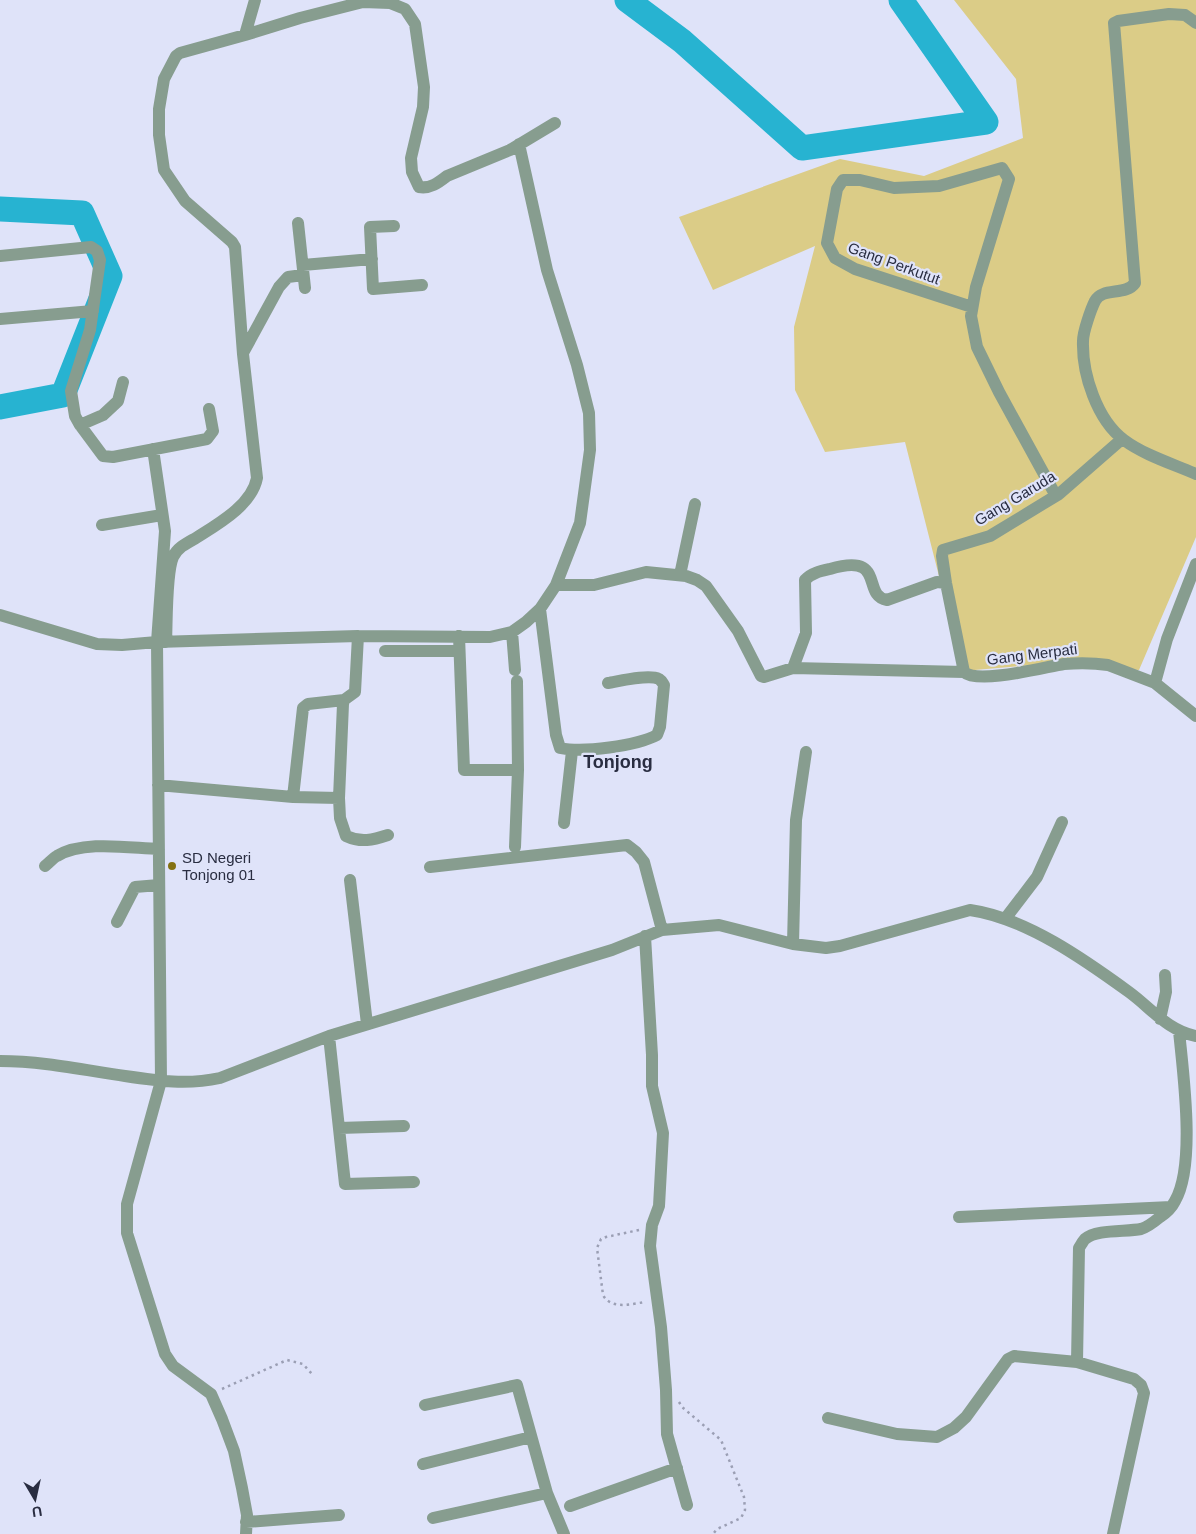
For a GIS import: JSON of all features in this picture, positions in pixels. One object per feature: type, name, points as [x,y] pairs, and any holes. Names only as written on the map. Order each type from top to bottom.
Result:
[{"type":"street","points":[[245,36],[255,0]]},
{"type":"street","points":[[161,642],[173,558],[183,545],[242,506],[256,487],[257,478],[256,456],[242,354],[235,247],[232,242],[185,201],[164,170],[159,109],[164,78],[176,56],[300,18],[363,2],[390,3],[405,9],[415,24],[424,87],[423,107],[411,158],[412,172],[419,187],[426,188],[439,183],[447,176],[502,154],[555,123]]},
{"type":"street","points":[[1196,23],[1185,15],[1169,14],[1114,23],[1135,284],[1130,289],[1102,295],[1096,300],[1083,340],[1088,381],[1101,415],[1122,439],[1134,447],[1196,474]]},
{"type":"street","points":[[0,615],[97,644],[122,645],[161,642],[358,636],[490,637],[512,632],[526,622],[540,609],[556,585],[580,523],[590,450],[589,413],[575,356],[547,270],[519,144]]},
{"type":"street","name":"Gang Perkutut","points":[[972,307],[855,270],[835,258],[827,243],[837,189],[843,180],[860,180],[894,188],[939,186],[1002,168],[1009,180],[976,287],[971,316],[977,347],[999,392],[1056,496]]},
{"type":"street","points":[[298,223],[304,276]]},
{"type":"street","points":[[394,226],[370,227],[374,290],[422,285]]},
{"type":"street","points":[[0,256],[91,247],[97,251],[100,260],[90,330],[70,391],[78,420],[103,456],[113,457],[207,439],[213,431],[209,410]]},
{"type":"street","points":[[242,354],[279,286],[288,276],[304,276],[372,259]]},
{"type":"street","points":[[0,319],[93,311]]},
{"type":"street","points":[[78,420],[103,415],[118,402],[123,382]]},
{"type":"street","name":"Gang Garuda","points":[[964,672],[946,583],[942,556],[943,550],[990,536],[1056,496],[1122,439]]},
{"type":"street","points":[[153,449],[165,531],[158,784],[160,1081],[127,1204],[127,1233],[165,1354],[173,1366],[211,1394],[222,1419],[234,1451],[247,1515],[246,1528],[339,1515]]},
{"type":"street","points":[[680,575],[695,504]]},
{"type":"street","points":[[102,525],[162,515]]},
{"type":"street","points":[[556,585],[594,585],[646,572],[680,575],[697,580],[706,586],[738,631],[761,676],[764,677],[792,668],[806,634],[805,580],[815,573],[857,564],[871,576],[876,596],[887,600],[937,582],[946,583]]},
{"type":"street","points":[[1155,683],[1168,639],[1196,564]]},
{"type":"street","points":[[540,609],[556,736],[560,748],[572,751],[622,746],[657,736],[660,727],[664,685],[661,681],[657,678],[647,678],[608,683]]},
{"type":"street","points":[[512,632],[516,675],[518,770],[515,848]]},
{"type":"street","points":[[293,797],[303,708],[308,704],[344,700],[355,692],[358,636]]},
{"type":"street","points":[[459,636],[464,770],[518,770]]},
{"type":"street","points":[[385,651],[460,650]]},
{"type":"street","name":"Gang Merpati","points":[[792,668],[964,672],[968,675],[987,677],[1066,664],[1101,664],[1155,683],[1196,716]]},
{"type":"street","points":[[344,700],[339,798],[340,818],[346,836],[359,840],[371,840],[388,835]]},
{"type":"street","points":[[564,823],[572,751]]},
{"type":"street","points":[[793,944],[796,820],[806,752]]},
{"type":"street","points":[[158,784],[293,797],[339,798]]},
{"type":"street","points":[[1005,919],[1038,876],[1062,822]]},
{"type":"street","points":[[430,866],[627,845],[644,862],[662,930]]},
{"type":"street","points":[[45,866],[57,856],[76,849],[96,846],[159,850]]},
{"type":"street","points":[[350,880],[368,1024]]},
{"type":"street","points":[[117,922],[135,886],[159,886]]},
{"type":"street","points":[[0,1061],[25,1061],[160,1081],[188,1083],[220,1078],[329,1036],[612,950],[662,930],[719,925],[793,944],[826,948],[840,946],[970,910],[987,912],[1043,936],[1131,993],[1160,1019],[1179,1031],[1196,1036]]},
{"type":"street","points":[[645,936],[652,1047],[652,1086],[663,1133],[659,1206],[652,1225],[650,1246],[661,1327],[667,1434],[687,1505]]},
{"type":"street","points":[[1160,1019],[1166,992],[1165,975]]},
{"type":"street","points":[[1077,1362],[1079,1248],[1085,1239],[1093,1234],[1144,1228],[1154,1222],[1176,1200],[1182,1180],[1187,1141],[1179,1031]]},
{"type":"street","points":[[329,1036],[345,1184],[414,1182]]},
{"type":"street","points":[[339,1128],[404,1126]]},
{"type":"street","points":[[959,1217],[1171,1207]]},
{"type":"street","points":[[828,1418],[897,1434],[937,1437],[954,1428],[966,1417],[1008,1359],[1014,1356],[1077,1362],[1134,1379],[1141,1385],[1144,1393],[1112,1534]]},
{"type":"street","points":[[426,1405],[517,1385],[547,1493],[564,1534]]},
{"type":"street","points":[[422,1464],[531,1437]]},
{"type":"street","points":[[570,1506],[677,1468]]},
{"type":"street","points":[[434,1518],[547,1493]]},
{"type":"path","points":[[652,1225],[601,1239],[597,1248],[605,1299],[613,1304],[623,1305],[656,1301]]},
{"type":"path","points":[[211,1394],[287,1360],[302,1364],[312,1374]]},
{"type":"path","points":[[666,1390],[678,1399],[682,1407],[721,1440],[744,1497],[745,1510],[741,1518],[717,1529],[713,1534]]},
{"type":"shaded area","points":[[954,0],[1196,0],[1196,537],[1139,670],[1033,665],[963,671],[905,442],[825,452],[795,390],[794,327],[815,246],[713,290],[679,217],[840,159],[924,176],[1023,138],[1016,79]]},
{"type":"waterway","points":[[627,0],[682,41],[802,148],[986,122],[901,0]]},
{"type":"waterway","points":[[0,209],[82,213],[110,276],[63,395],[0,407]]},
{"type":"place","name":"SD Negeri Tonjong 01","points":[[172,866]]},
{"type":"district","name":"Tonjong","points":[[618,762]]}]
